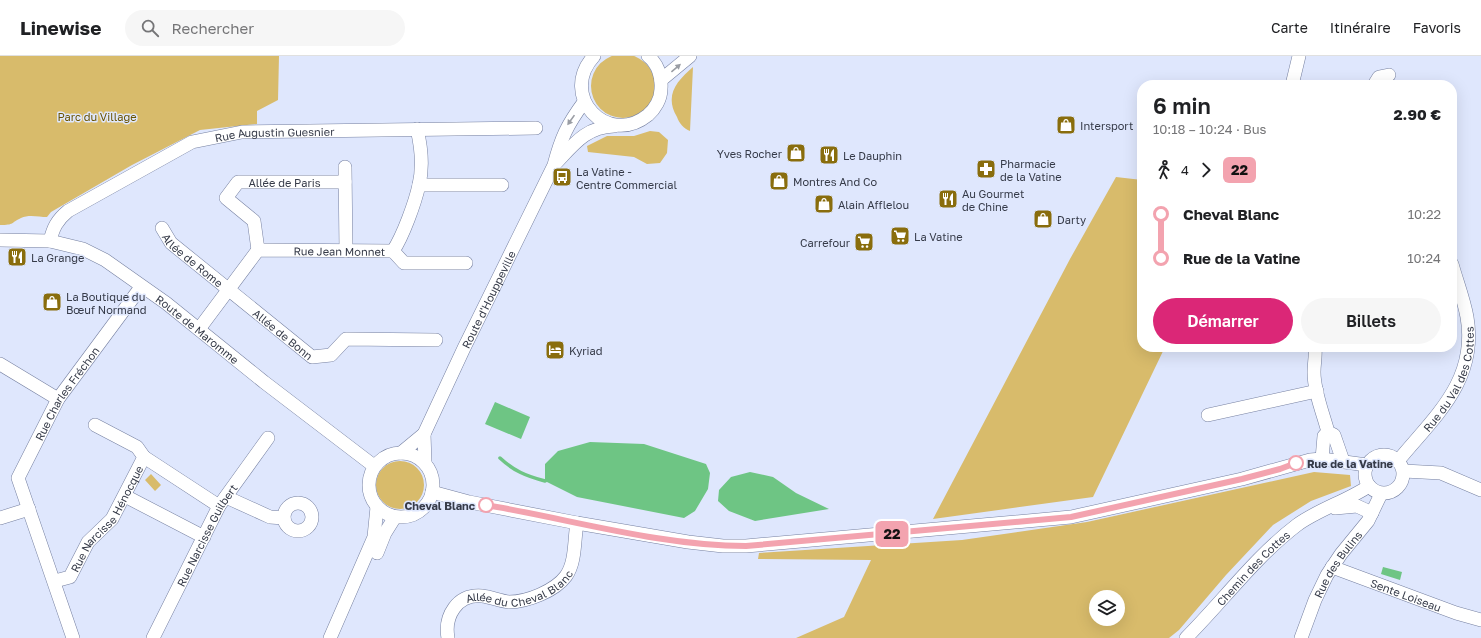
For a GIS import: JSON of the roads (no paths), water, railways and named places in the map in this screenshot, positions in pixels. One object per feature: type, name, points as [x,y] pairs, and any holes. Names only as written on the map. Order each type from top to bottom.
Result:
[{"type":"street","points":[[594,56],[587,64],[582,76],[581,94],[584,102],[600,120],[614,126]]},
{"type":"street","points":[[652,57],[658,68],[661,80],[690,56]]},
{"type":"street","points":[[1293,80],[1299,56]]},
{"type":"street","points":[[1377,80],[1379,76],[1390,75]]},
{"type":"street","name":"Route d'Houppeville","points":[[554,165],[571,145],[585,135],[604,126],[632,124],[651,113],[657,103],[661,91],[661,80]]},
{"type":"street","name":"Route d'Houppeville","points":[[402,453],[424,434],[464,348],[554,165],[561,139],[568,124],[584,102]]},
{"type":"street","name":"Rue Augustin Guesnier","points":[[50,241],[53,230],[59,219],[68,211],[192,142],[242,132],[536,128]]},
{"type":"street","name":"Rue Jean Monnet","points":[[258,250],[392,251],[400,241],[419,185],[420,143],[417,129]]},
{"type":"street","points":[[345,167],[346,251]]},
{"type":"street","name":"Allée de Paris","points":[[258,250],[254,221],[226,198],[238,182],[345,182]]},
{"type":"street","points":[[419,185],[502,185]]},
{"type":"street","name":"Allée de Rome","points":[[162,228],[171,243],[227,289]]},
{"type":"street","name":"Route de Maromme","points":[[0,240],[50,241],[83,249],[96,255],[166,303],[264,382],[374,466]]},
{"type":"street","points":[[198,329],[258,250]]},
{"type":"street","points":[[392,251],[404,263],[466,263]]},
{"type":"street","name":"Rue du Val des Cottes","points":[[1401,466],[1448,402],[1460,382],[1468,337],[1467,317],[1457,282]]},
{"type":"street","name":"Rue Charles Fréchon","points":[[74,638],[18,478],[58,399],[141,287]]},
{"type":"street","name":"Allée de Bonn","points":[[227,289],[312,357],[332,355],[346,339],[436,340]]},
{"type":"street","points":[[1316,352],[1314,372],[1328,432],[1334,435],[1343,461]]},
{"type":"street","points":[[0,364],[58,399]]},
{"type":"street","points":[[1208,415],[1318,392]]},
{"type":"street","name":"Rue Narcisse Hénocque","points":[[55,581],[70,577],[88,542],[112,519],[144,458],[137,448],[95,425]]},
{"type":"street","points":[[1322,459],[1324,436],[1328,432]]},
{"type":"street","name":"Route d'Houppeville","points":[[424,434],[424,463]]},
{"type":"street","name":"Rue Narcisse Guilbert","points":[[153,638],[222,502],[268,438]]},
{"type":"street","points":[[402,453],[414,456],[424,463],[432,477],[432,492],[428,502],[422,509],[405,517],[395,517],[382,512],[377,507],[369,491],[370,474],[374,466],[386,456],[402,453]]},
{"type":"street","points":[[1401,466],[1403,480],[1398,488],[1390,493],[1381,494],[1369,486],[1365,474],[1367,465],[1375,457],[1382,455],[1392,457],[1401,466],[1442,473],[1481,490]]},
{"type":"street","points":[[144,458],[222,502],[270,517],[284,518]]},
{"type":"street","points":[[432,492],[469,502],[577,523],[699,544],[723,546],[778,544],[1071,517],[1242,479],[1280,469],[1296,463],[1322,459],[1367,465]]},
{"type":"street","name":"Chemin des Cottes","points":[[1186,638],[1252,566],[1298,525],[1369,486]]},
{"type":"street","name":"Rue des Bulins","points":[[1301,638],[1315,600],[1332,567],[1372,513],[1381,494]]},
{"type":"street","points":[[125,496],[204,536]]},
{"type":"street","name":"Chemin des Cottes","points":[[1328,509],[1357,506],[1372,513]]},
{"type":"street","points":[[330,638],[374,537],[377,507]]},
{"type":"street","points":[[0,518],[29,509]]},
{"type":"street","points":[[340,638],[385,533],[395,517]]},
{"type":"street","name":"Allée du Cheval Blanc","points":[[448,638],[446,629],[451,610],[457,604],[468,598],[480,596],[504,601],[517,601],[555,587],[565,577],[570,568],[577,523]]},
{"type":"street","name":"Sente Loiseau","points":[[1332,567],[1456,613],[1481,620]]},
{"type":"waterway","points":[[500,458],[510,466],[526,475],[545,481],[547,480]]},
{"type":"place","name":"Intersport","points":[[1066,125]]},
{"type":"place","name":"Yves Rocher","points":[[796,153]]},
{"type":"place","name":"Le Dauphin","points":[[829,155]]},
{"type":"place","name":"Pharmacie de la Vatine","points":[[986,169]]},
{"type":"place","name":"La Vatine - Centre Commercial","points":[[562,177]]},
{"type":"place","name":"Montres And Co","points":[[779,181]]},
{"type":"place","name":"Au Gourmet de Chine","points":[[948,199]]},
{"type":"place","name":"Alain Afflelou","points":[[824,204]]},
{"type":"place","name":"Darty","points":[[1043,219]]},
{"type":"place","name":"La Vatine","points":[[900,236]]},
{"type":"place","name":"Carrefour","points":[[864,242]]},
{"type":"place","name":"La Grange","points":[[17,257]]},
{"type":"place","name":"La Boutique du Bœuf Normand","points":[[52,302]]},
{"type":"place","name":"Kyriad","points":[[555,350]]},
{"type":"place","name":"Rue de la Vatine","points":[[1296,463]]},
{"type":"place","name":"Cheval Blanc","points":[[486,505]]},
{"type":"park label","name":"Parc du Village","points":[[97,116]]}]
